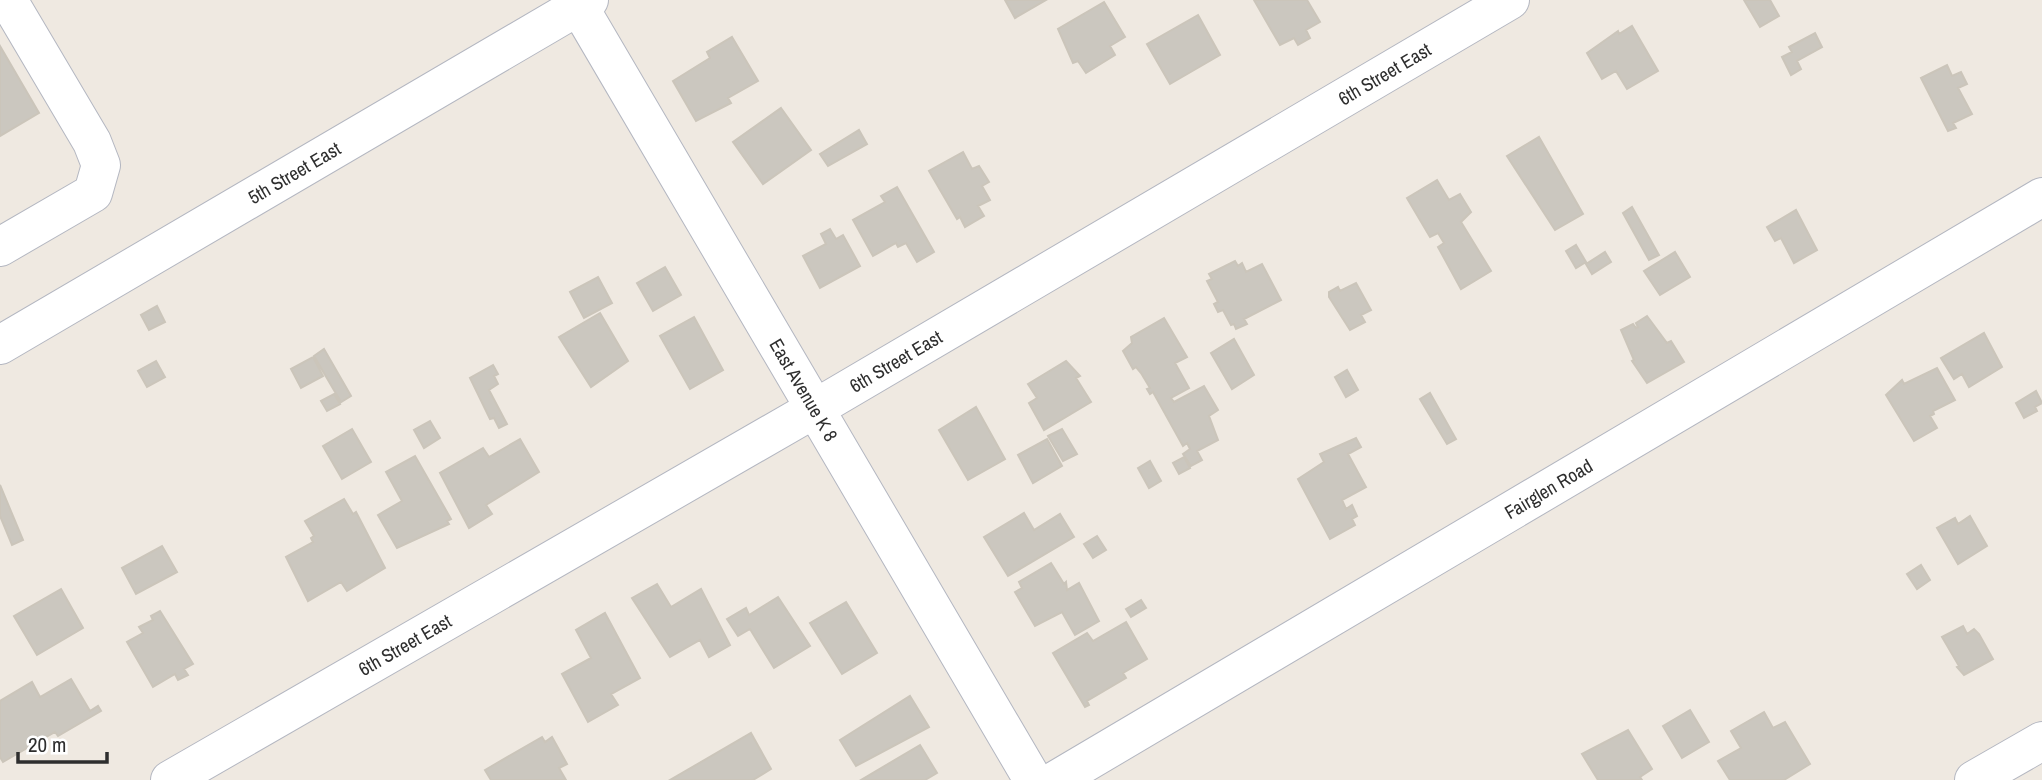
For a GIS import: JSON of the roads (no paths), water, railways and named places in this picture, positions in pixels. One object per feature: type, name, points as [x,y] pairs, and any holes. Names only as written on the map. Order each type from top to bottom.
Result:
[{"type":"street","points":[[0,247],[93,193],[102,165],[92,142],[8,0]]},
{"type":"street","name":"6th Street East","points":[[170,780],[816,408],[1510,0]]},
{"type":"street","name":"East Avenue K 8","points":[[581,2],[1033,780]]},
{"type":"street","name":"5th Street East","points":[[0,345],[581,2]]},
{"type":"street","name":"Fairglen Road","points":[[1056,780],[2042,197]]},
{"type":"street","points":[[1975,780],[2042,741]]}]
